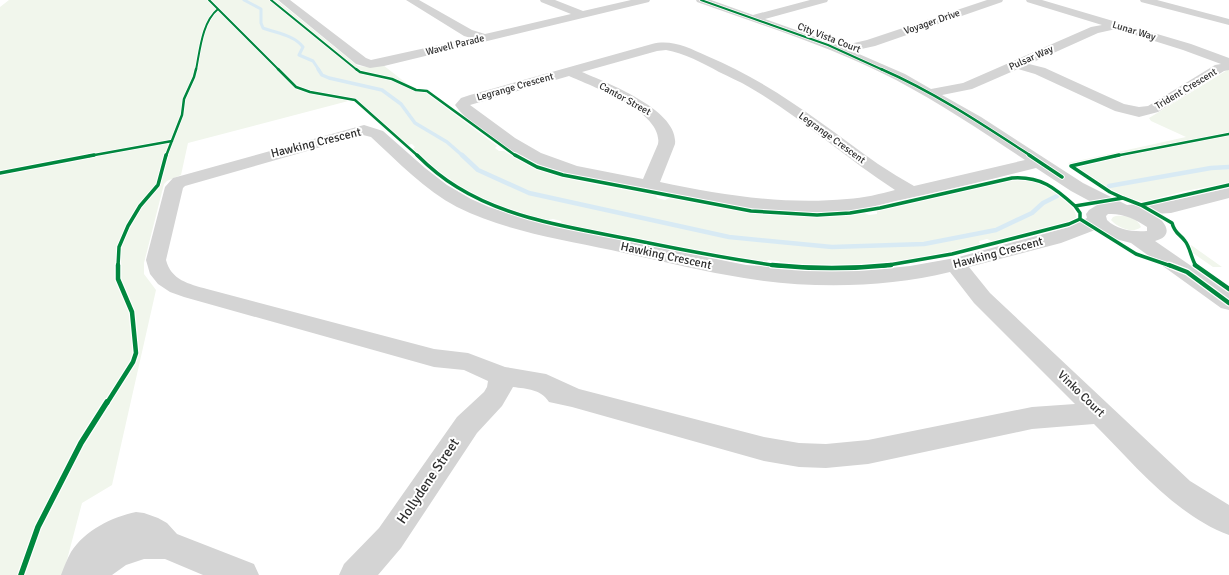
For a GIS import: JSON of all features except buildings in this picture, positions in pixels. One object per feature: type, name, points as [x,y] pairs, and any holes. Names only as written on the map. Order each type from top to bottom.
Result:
[{"type":"street","name":"Wavell Parade","points":[[283,0],[361,61],[367,64],[384,62],[476,37],[645,0]]},
{"type":"street","points":[[411,0],[476,37]]},
{"type":"street","points":[[545,0],[580,15]]},
{"type":"street","name":"City Vista Court","points":[[704,0],[844,51],[900,77],[934,95]]},
{"type":"street","points":[[757,19],[823,0]]},
{"type":"street","name":"Voyager Drive","points":[[844,51],[872,43],[995,0]]},
{"type":"street","name":"Lunar Way","points":[[1025,0],[1035,1],[1229,62]]},
{"type":"street","points":[[1152,1],[1229,22]]},
{"type":"street","name":"Pulsar Way","points":[[934,95],[960,91],[967,86],[1095,30],[1111,25]]},
{"type":"street","name":"Legrange Crescent","points":[[907,194],[767,92],[735,74],[677,48],[666,46],[656,47],[464,102],[463,107],[516,147],[534,157],[576,171],[749,203],[785,207],[848,205],[907,194],[1005,172],[1044,165]]},
{"type":"street","name":"Trident Crescent","points":[[1015,65],[1054,78],[1120,108],[1129,111],[1143,112],[1153,109],[1220,68],[1229,66]]},
{"type":"street","name":"Cantor Street","points":[[572,70],[640,106],[656,118],[663,126],[667,139],[665,150],[643,184]]},
{"type":"street","points":[[934,95],[1077,187],[1125,210],[1146,218],[1149,232],[1229,303]]},
{"type":"street","name":"Hawking Crescent","points":[[1093,406],[868,452],[833,456],[799,454],[744,444],[572,396],[496,383],[434,358],[179,288],[166,280],[160,274],[156,260],[174,187],[179,182],[350,133],[369,131],[378,134],[432,183],[463,202],[507,220],[548,231],[728,269],[824,278],[858,278],[911,273],[948,266],[1067,234],[1102,232],[1115,233]]},
{"type":"street","points":[[1077,187],[1098,216],[1115,233],[1149,232],[1168,244],[1229,289]]},
{"type":"street","name":"Hawking Crescent","points":[[1067,234],[1098,216],[1103,209],[1125,210],[1171,207],[1229,193]]},
{"type":"street","points":[[1149,232],[1158,215],[1171,207]]},
{"type":"street","name":"Vinko Court","points":[[948,266],[1179,490],[1193,497],[1214,514],[1229,521]]},
{"type":"street","name":"Hollydene Street","points":[[356,575],[390,538],[467,425],[493,399],[496,383]]},
{"type":"street","name":"Hollydene Street","points":[[372,575],[390,538]]},
{"type":"street","points":[[78,575],[83,561],[101,558],[144,544],[166,544],[242,575]]},
{"type":"shaded area","points":[[9,0],[277,0],[358,66],[369,67],[383,65],[415,90],[425,92],[497,146],[495,148],[499,151],[504,151],[539,169],[558,175],[597,185],[656,195],[657,198],[665,200],[669,198],[772,215],[813,217],[864,213],[869,215],[877,214],[877,211],[1008,181],[1030,178],[1043,183],[1066,200],[1075,212],[1076,218],[1067,222],[992,241],[987,239],[979,241],[980,244],[939,255],[896,263],[854,266],[783,265],[779,261],[768,260],[766,263],[719,256],[562,224],[561,221],[530,216],[490,203],[471,194],[447,179],[413,149],[415,147],[412,144],[407,145],[356,99],[188,143],[181,175],[167,181],[164,184],[144,263],[144,274],[156,290],[112,485],[82,503],[63,575],[0,575],[0,7]]},
{"type":"shaded area","points":[[1229,69],[1229,183],[1185,191],[1143,202],[1112,191],[1068,163],[1186,137],[1151,121],[1149,118]]},
{"type":"shaded area","points":[[1116,216],[1130,217],[1137,221],[1141,227],[1134,230],[1121,228],[1111,220]]},
{"type":"shaded area","points":[[1191,245],[1222,267],[1213,267],[1190,251]]},
{"type":"waterway","points":[[244,0],[261,9],[261,23],[263,28],[295,40],[303,47],[299,55],[313,61],[319,70]]},
{"type":"waterway","points":[[318,69],[322,75],[329,78],[382,90],[401,104],[415,123],[447,142],[463,156]]},
{"type":"waterway","points":[[462,155],[478,170],[529,193],[729,237],[832,247],[924,244],[996,230],[1032,213],[1043,203],[1057,196]]},
{"type":"waterway","points":[[1109,186],[1211,168],[1229,167]]},
{"type":"cycle path","points":[[209,0],[296,87],[310,92],[355,100],[436,173],[458,188],[481,200],[530,218],[581,230],[725,258],[756,263],[817,268],[848,268],[904,263],[952,254],[1069,224],[1080,219],[1080,213],[1075,206],[1123,198],[1141,205],[1229,185]]},
{"type":"cycle path","points":[[271,0],[360,72],[392,79],[416,90],[427,91],[517,157],[537,167],[563,175],[751,211],[817,215],[850,213],[880,208],[1022,177],[1039,180],[1054,188],[1075,206]]},
{"type":"cycle path","points":[[701,0],[828,45],[900,77],[962,111],[1062,177]]},
{"type":"cycle path","points":[[21,575],[38,527],[81,443],[133,362],[136,353],[132,312],[118,279],[119,247],[128,226],[140,206],[158,185],[168,149],[182,115],[184,99],[194,77],[202,39],[212,14],[218,9]]},
{"type":"cycle path","points":[[1123,198],[1110,192],[1071,166],[1167,145],[1229,134]]},
{"type":"cycle path","points":[[0,173],[172,141]]},
{"type":"cycle path","points":[[1141,205],[1172,223],[1174,231],[1186,242],[1189,253],[1195,265],[1229,289]]},
{"type":"cycle path","points":[[1080,219],[1136,254],[1155,259],[1187,272],[1229,303]]}]
